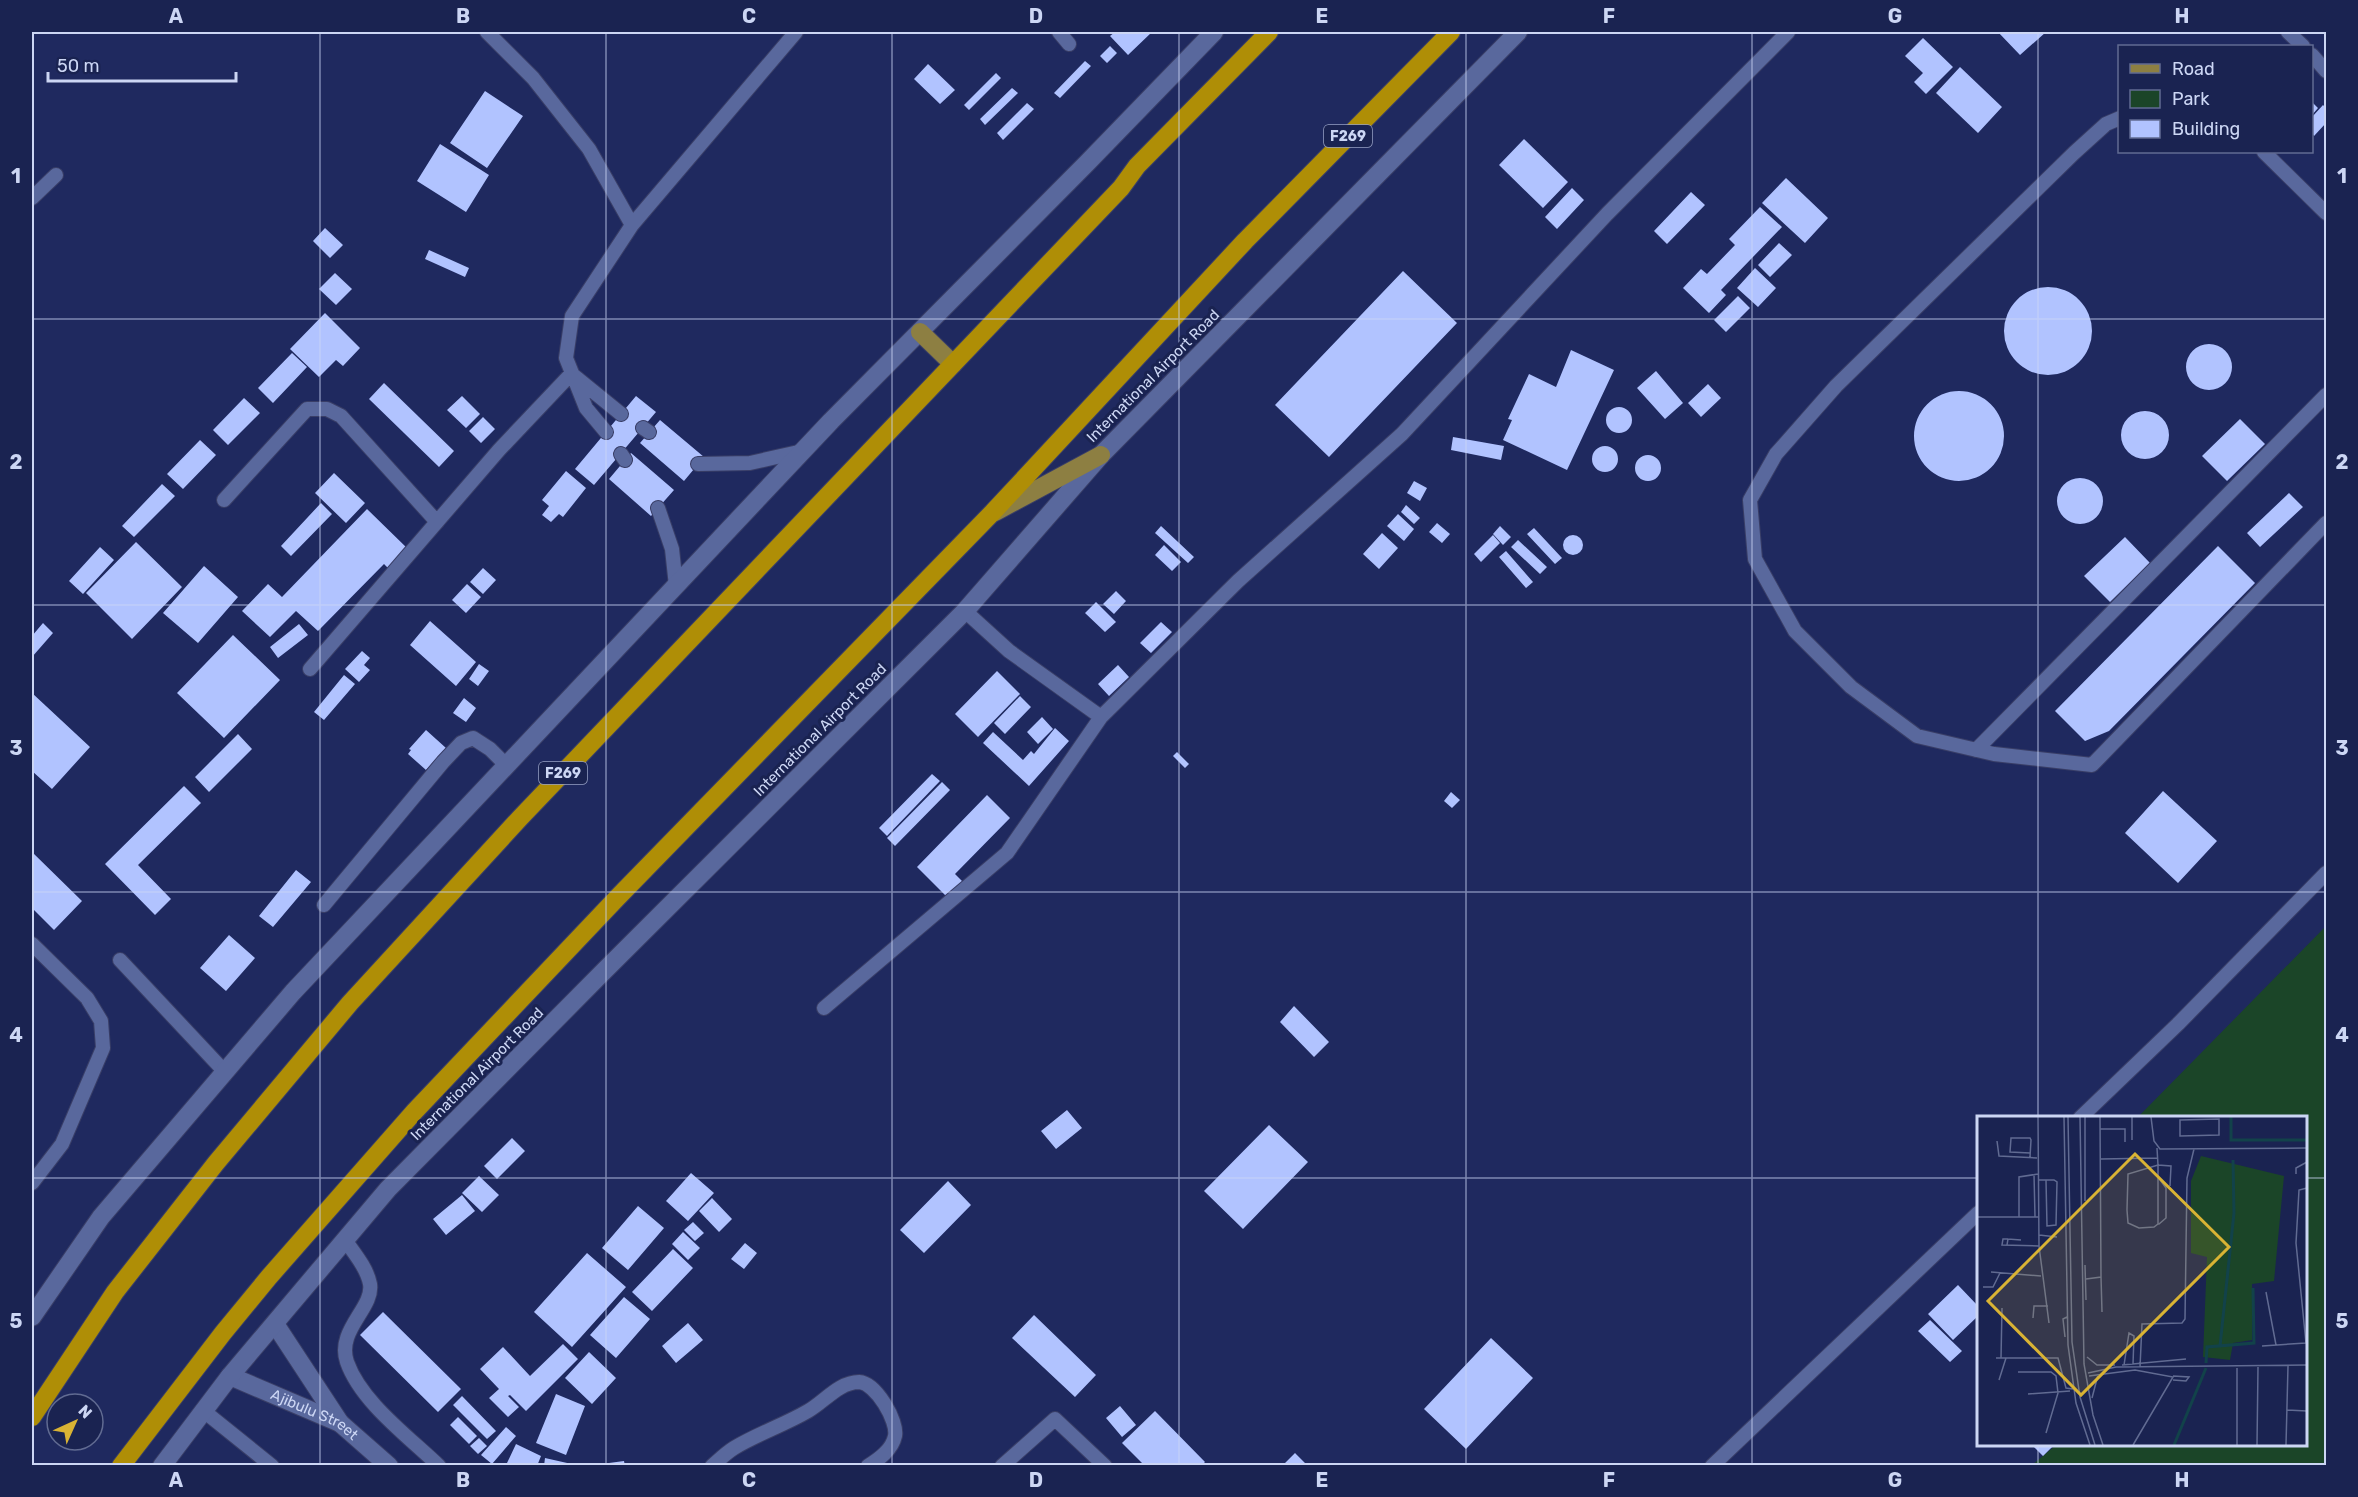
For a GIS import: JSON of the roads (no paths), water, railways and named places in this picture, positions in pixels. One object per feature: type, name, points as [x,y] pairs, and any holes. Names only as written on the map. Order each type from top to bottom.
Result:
[{"type":"highway","name":"F269","points":[[32,1418],[115,1292],[216,1163],[350,1002],[520,818],[1121,188],[1137,166],[1269,32]]},
{"type":"highway","name":"International Airport Road","points":[[121,1466],[262,1285],[414,1112],[616,898],[993,512],[1245,241],[1450,32]]},
{"type":"main road","points":[[32,1317],[101,1218],[293,992],[803,451],[1214,32]]},
{"type":"main road","name":"International Airport Road","points":[[162,1466],[231,1376],[404,1173],[965,610],[1101,455],[1518,32]]},
{"type":"main road","points":[[920,332],[953,364]]},
{"type":"main road","points":[[993,512],[1101,455]]},
{"type":"main road","points":[[275,1323],[287,1345],[340,1423]]},
{"type":"main road","name":"Ajibulu Street","points":[[231,1376],[340,1423],[389,1466]]},
{"type":"lane","points":[[487,32],[533,78],[589,149],[632,225]]},
{"type":"lane","points":[[606,432],[586,408],[566,358],[572,316],[632,225],[796,32]]},
{"type":"lane","points":[[1059,32],[1069,44]]},
{"type":"lane","points":[[824,1008],[1006,853],[1101,717],[1238,581],[1402,434],[1607,214],[1788,32]]},
{"type":"lane","points":[[2288,32],[2302,45]]},
{"type":"lane","points":[[2313,57],[2326,70]]},
{"type":"lane","points":[[2118,119],[2106,124],[2074,153],[1836,386],[1776,454],[1750,500],[1755,559],[1795,631],[1851,687],[1917,736],[1994,754],[2092,765],[2326,523]]},
{"type":"lane","points":[[2265,153],[2326,213]]},
{"type":"lane","points":[[32,198],[56,175]]},
{"type":"lane","points":[[571,374],[621,414]]},
{"type":"lane","points":[[310,669],[500,450],[571,374]]},
{"type":"lane","points":[[1976,750],[2326,395]]},
{"type":"lane","points":[[224,500],[307,409],[327,409],[341,416],[437,522]]},
{"type":"lane","points":[[698,465],[750,463],[803,451]]},
{"type":"lane","points":[[658,508],[672,549],[676,586]]},
{"type":"lane","points":[[965,610],[1009,651],[1101,717]]},
{"type":"lane","points":[[324,905],[442,762],[461,743],[473,738],[490,749],[506,765]]},
{"type":"lane","points":[[2082,1116],[2178,1024],[2326,873]]},
{"type":"lane","points":[[32,944],[87,998],[100,1021],[104,1048],[62,1144],[32,1183]]},
{"type":"lane","points":[[120,960],[225,1072]]},
{"type":"lane","points":[[1712,1466],[1977,1214]]},
{"type":"lane","points":[[345,1240],[368,1274],[371,1288],[350,1329],[345,1345],[347,1361],[358,1383],[372,1401],[439,1466]]},
{"type":"lane","points":[[712,1466],[733,1449],[809,1411],[846,1384],[861,1382],[869,1386],[880,1397],[895,1424],[896,1435],[891,1446],[880,1458],[868,1466]]},
{"type":"lane","points":[[205,1412],[272,1466]]},
{"type":"lane","points":[[1002,1466],[1055,1419],[1104,1466]]}]
